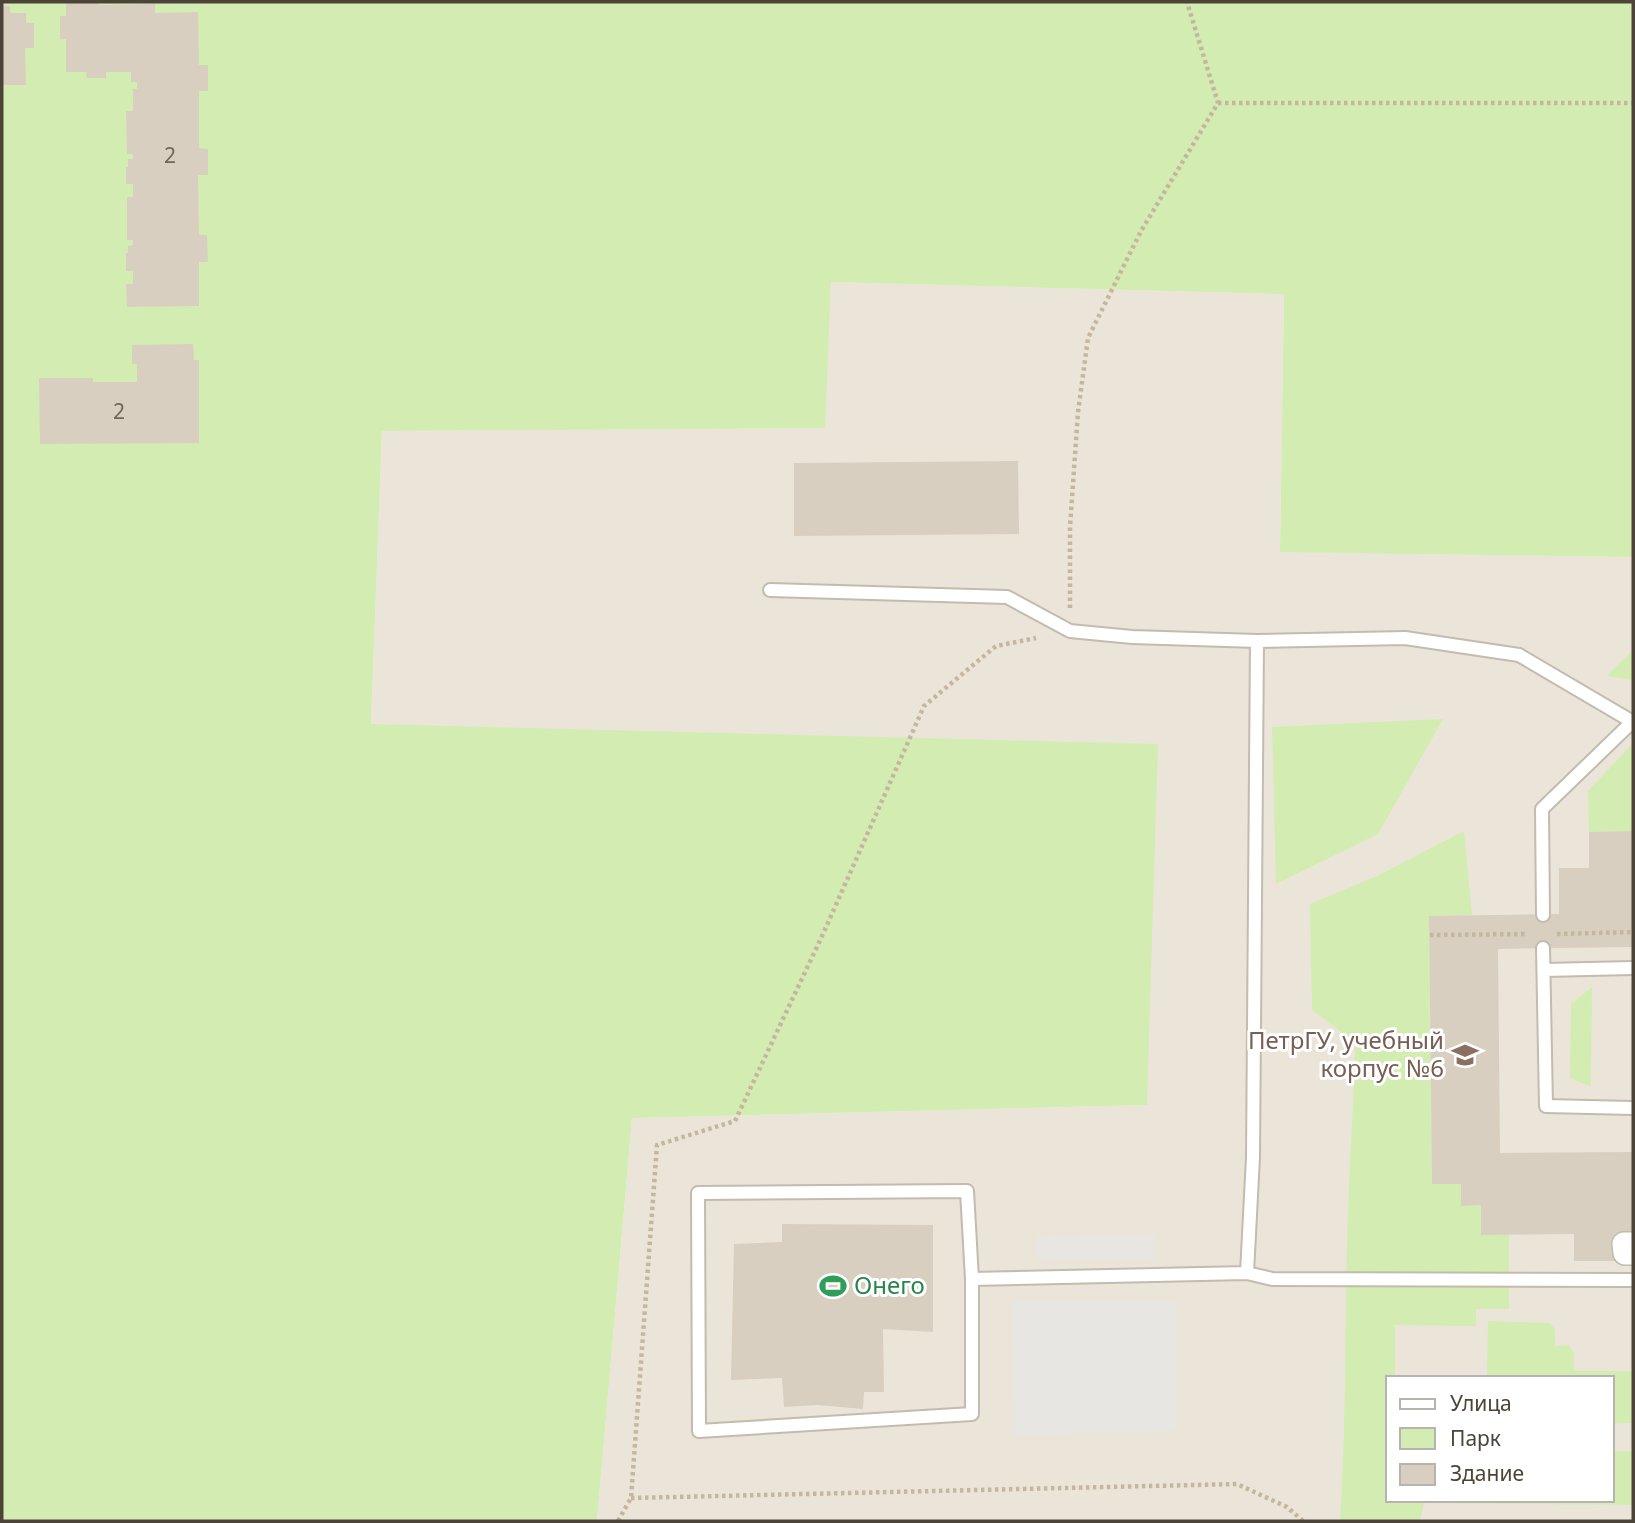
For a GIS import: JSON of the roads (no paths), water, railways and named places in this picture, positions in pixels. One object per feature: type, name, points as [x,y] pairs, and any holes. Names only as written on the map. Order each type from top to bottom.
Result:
[{"type":"street","points":[[1633,1244],[1625,1244],[1625,1253],[1633,1253]]},
{"type":"lane","points":[[769,590],[1007,597],[1070,631],[1132,638],[1257,641],[1405,638],[1519,655],[1633,721],[1542,809],[1543,915]]},
{"type":"lane","points":[[1247,1273],[1253,1157],[1257,641]]},
{"type":"lane","points":[[1543,948],[1546,1107],[1633,1108]]},
{"type":"lane","points":[[1544,970],[1633,968]]},
{"type":"lane","points":[[967,1191],[972,1279],[972,1414],[699,1430],[698,1193],[967,1191]]},
{"type":"lane","points":[[972,1279],[1247,1273],[1272,1279],[1633,1280]]},
{"type":"place","name":"ПетрГУ, учебный корпус №6","points":[[1465,1055]]},
{"type":"place","name":"Онего","points":[[833,1286]]}]
